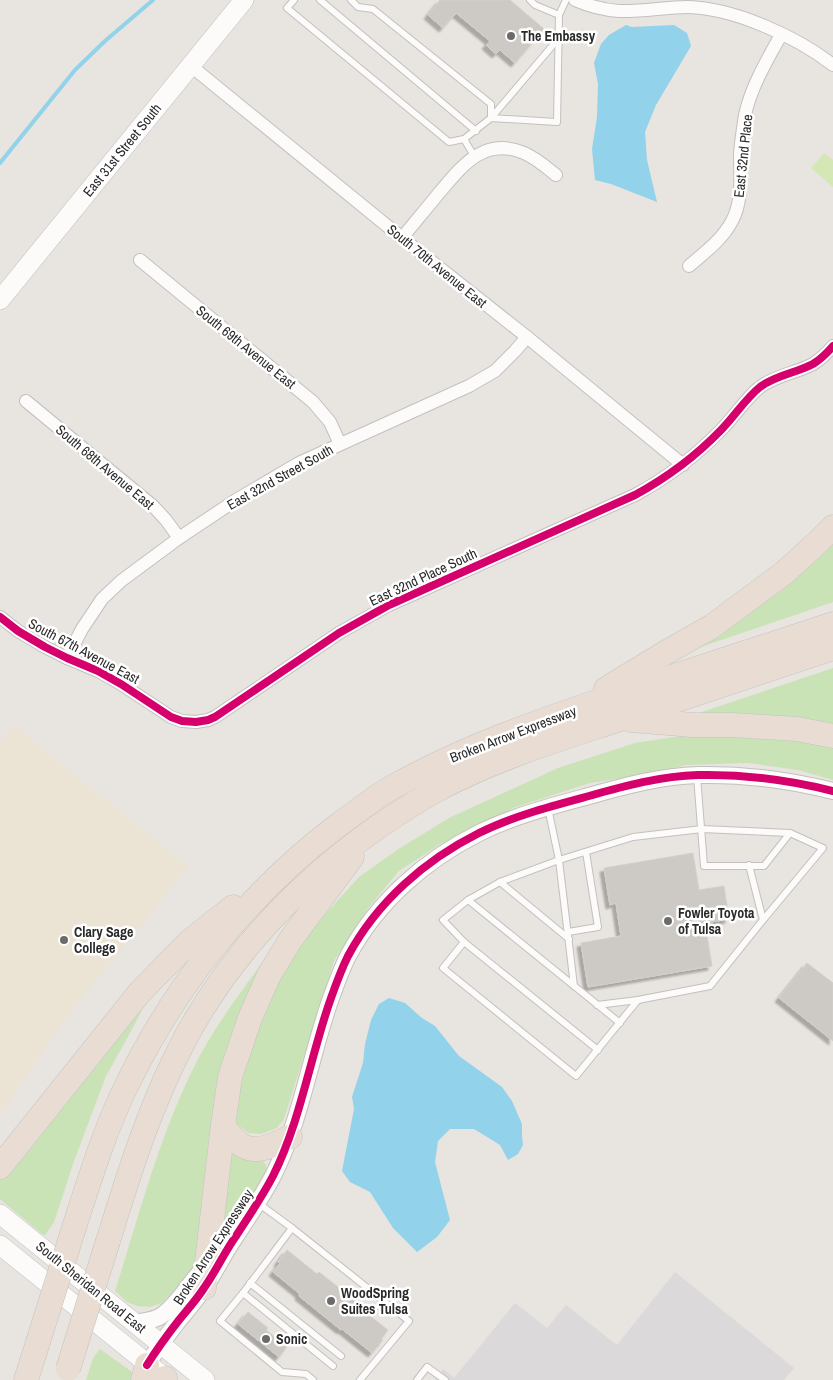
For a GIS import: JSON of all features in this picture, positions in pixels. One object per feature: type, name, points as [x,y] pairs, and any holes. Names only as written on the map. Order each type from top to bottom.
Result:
[{"type":"highway","points":[[572,710],[711,627],[784,573],[833,526]]},
{"type":"highway","name":"Broken Arrow Expressway","points":[[26,1380],[93,1168],[121,1096],[155,1032],[201,963],[233,923],[263,891],[316,843],[354,814],[390,789],[436,764],[480,744],[572,710],[833,624]]},
{"type":"highway","name":"Broken Arrow Expressway","points":[[66,1375],[137,1151],[154,1104],[183,1043],[207,1002],[232,966],[263,928],[295,895],[373,830],[433,792],[458,779],[532,749],[833,648]]},
{"type":"highway","points":[[619,719],[789,728],[833,736]]},
{"type":"highway","points":[[205,1277],[230,1077],[250,1018],[269,975],[291,939],[373,830]]},
{"type":"highway","points":[[0,1167],[134,1000],[190,941],[316,843]]},
{"type":"highway","points":[[223,1125],[236,1142],[254,1150],[273,1146],[290,1138]]},
{"type":"main road","name":"East 31st Street South","points":[[0,300],[244,0]]},
{"type":"main road","name":"South Sheridan Road East","points":[[0,1214],[205,1380]]},
{"type":"main road","name":"South Sheridan Road East","points":[[0,1246],[157,1377]]},
{"type":"street","points":[[575,0],[596,7],[621,11],[707,4],[742,17],[781,35],[833,65]]},
{"type":"street","name":"East 32nd Place","points":[[689,266],[720,238],[736,212],[740,191],[740,151],[746,113],[763,68],[781,35]]},
{"type":"street","name":"South 70th Avenue East","points":[[191,66],[683,465]]},
{"type":"street","points":[[402,238],[458,170],[474,156],[482,152],[502,148],[523,152],[556,175]]},
{"type":"street","name":"South 69th Avenue East","points":[[140,260],[313,402],[330,422],[340,444]]},
{"type":"street","name":"East 32nd Street South","points":[[67,658],[82,629],[102,599],[121,581],[179,538],[268,480],[299,463],[469,386],[495,371],[527,338]]},
{"type":"street","name":"East 32nd Place South","points":[[182,721],[196,722],[216,717],[321,644],[389,605],[635,495],[662,480],[700,451],[759,388],[775,379],[814,363],[833,346]]},
{"type":"street","name":"South 68th Avenue East","points":[[26,401],[153,506],[179,538]]},
{"type":"street","name":"South 67th Avenue East","points":[[0,617],[18,631],[67,658],[98,671],[134,691],[171,717],[182,721]]},
{"type":"street","name":"Broken Arrow Expressway","points":[[157,1377],[161,1344],[205,1277],[226,1251],[258,1203],[274,1174],[290,1138],[325,1014],[340,973],[349,955],[362,933],[382,907],[423,867],[479,833],[548,807],[640,782],[697,775],[755,777],[833,791]]},
{"type":"street","name":"Broken Arrow Expressway","points":[[134,1322],[161,1316],[205,1277],[226,1251]]},
{"type":"lane","points":[[294,0],[288,8],[449,142],[464,139],[490,118],[558,38]]},
{"type":"lane","points":[[320,0],[476,131]]},
{"type":"lane","points":[[351,0],[358,7],[373,9],[490,104],[490,118]]},
{"type":"lane","points":[[530,0],[535,5],[559,15]]},
{"type":"lane","points":[[490,118],[557,122],[559,15],[566,0]]},
{"type":"lane","points":[[464,139],[474,156]]},
{"type":"lane","points":[[697,775],[704,866],[764,866],[790,833]]},
{"type":"lane","points":[[548,807],[559,860],[574,986]]},
{"type":"lane","points":[[597,1005],[638,1000],[710,986],[823,848],[790,833],[702,829],[633,837],[559,860],[500,882],[468,900],[443,920],[464,942],[598,1050]]},
{"type":"lane","points":[[568,935],[598,926],[586,852]]},
{"type":"lane","points":[[749,865],[763,920]]},
{"type":"lane","points":[[500,882],[568,935]]},
{"type":"lane","points":[[468,900],[620,1023]]},
{"type":"lane","points":[[464,942],[443,968],[576,1076],[638,1000]]},
{"type":"lane","points":[[258,1203],[409,1321],[360,1380]]},
{"type":"lane","points":[[292,1228],[220,1321],[282,1372],[306,1374],[313,1380]]},
{"type":"lane","points":[[250,1283],[341,1356]]},
{"type":"lane","points":[[242,1293],[333,1366]]},
{"type":"lane","points":[[417,1380],[427,1367],[445,1380]]},
{"type":"shaded area","name":"Clary Sage College","points":[[14,725],[188,867],[70,1012],[0,1115],[0,743]]},
{"type":"shaded area","points":[[675,1272],[794,1368],[784,1380],[435,1380],[443,1369],[454,1378],[515,1303],[547,1328],[566,1305],[617,1345]]},
{"type":"green space","points":[[824,153],[833,160],[833,187],[811,168]]},
{"type":"green space","points":[[833,535],[833,602],[683,653]]},
{"type":"green space","points":[[833,668],[833,728],[696,714]]},
{"type":"green space","points":[[741,734],[833,745],[833,780],[798,770],[748,763],[687,765],[636,776],[590,783],[513,808],[439,845],[399,871],[369,907],[334,961],[284,1119],[277,1128],[261,1134],[248,1133],[235,1122],[241,1071],[271,995],[296,949],[359,877],[400,848],[449,818],[558,768],[635,743],[681,736]]},
{"type":"green space","points":[[268,955],[259,983],[197,1265],[162,1303],[150,1307],[137,1306],[127,1302],[115,1291],[169,1123],[193,1069],[209,1039]]},
{"type":"green space","points":[[148,997],[106,1076],[74,1161],[54,1222],[45,1235],[42,1234],[0,1199],[0,1176]]},
{"type":"green space","points":[[231,1151],[263,1160],[267,1168],[253,1194],[225,1233],[218,1230]]},
{"type":"green space","points":[[100,1349],[139,1377],[138,1380],[86,1380],[93,1358]]},
{"type":"water","points":[[626,25],[632,27],[674,25],[687,33],[691,46],[656,105],[645,132],[647,160],[657,202],[611,184],[595,180],[592,149],[597,117],[598,84],[594,63],[601,44],[609,35]]},
{"type":"water","points":[[389,998],[405,1003],[422,1018],[435,1026],[459,1056],[502,1087],[512,1101],[522,1124],[523,1145],[518,1154],[508,1160],[500,1145],[474,1129],[450,1129],[438,1141],[435,1162],[450,1220],[437,1237],[417,1252],[393,1228],[370,1192],[350,1182],[342,1171],[354,1109],[352,1097],[363,1063],[365,1044],[371,1020],[379,1004]]},
{"type":"building","name":"The Embassy","points":[[440,0],[510,0],[544,29],[515,63],[500,50],[496,54],[486,45],[490,41],[456,13],[443,28],[428,15]]},
{"type":"building","name":"Fowler Toyota of Tulsa","points":[[693,853],[699,890],[724,886],[729,919],[705,923],[712,966],[588,987],[581,943],[621,936],[616,903],[610,905],[604,868]]},
{"type":"building","points":[[807,963],[833,983],[833,1041],[779,998]]},
{"type":"building","name":"WoodSpring Suites Tulsa","points":[[287,1250],[317,1274],[319,1272],[362,1306],[361,1309],[388,1330],[381,1339],[383,1340],[372,1353],[299,1296],[300,1294],[273,1272]]},
{"type":"building","name":"Sonic","points":[[248,1312],[287,1347],[279,1357],[238,1324]]},
{"type":"waterway","points":[[0,163],[75,70],[105,41],[153,0]]},
{"type":"cycle path","points":[[0,617],[18,631],[45,647],[98,671],[121,684],[171,717],[182,721],[196,722],[208,720],[339,633],[389,605],[647,488],[681,466],[702,449],[760,387],[813,364],[833,346]]},
{"type":"cycle path","points":[[147,1365],[208,1282],[273,1176],[291,1133],[324,1020],[348,956],[373,918],[404,884],[459,844],[505,821],[656,779],[698,775],[749,777],[783,781],[833,791]]},
{"type":"place","name":"The Embassy","points":[[511,36]]},
{"type":"place","name":"Fowler Toyota of Tulsa","points":[[668,921]]},
{"type":"place","name":"Clary Sage College","points":[[64,940]]},
{"type":"place","name":"WoodSpring Suites Tulsa","points":[[331,1301]]},
{"type":"place","name":"Sonic","points":[[266,1339]]}]
